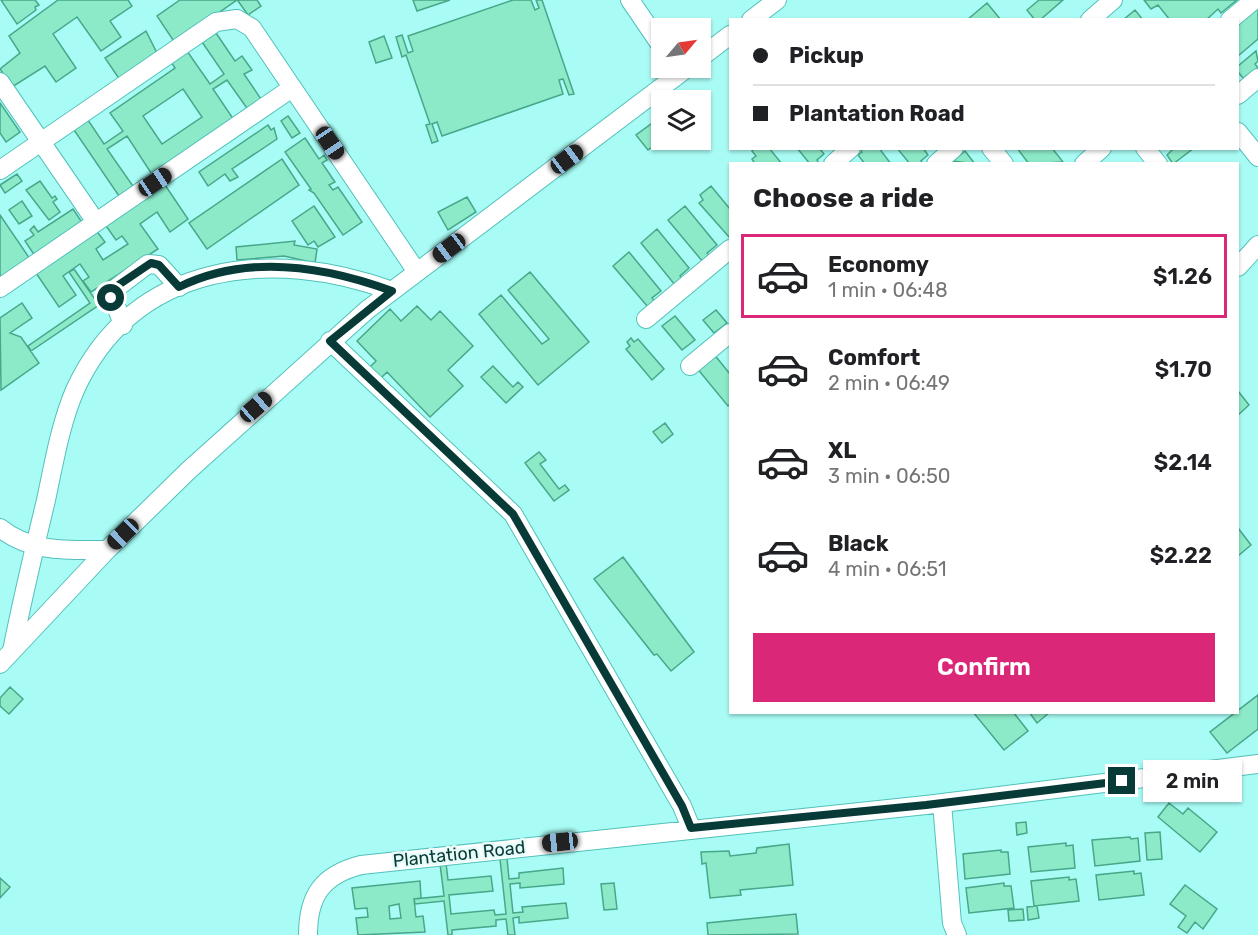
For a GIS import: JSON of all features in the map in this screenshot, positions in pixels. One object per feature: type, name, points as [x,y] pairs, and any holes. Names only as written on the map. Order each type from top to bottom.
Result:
[{"type":"lane","points":[[630,0],[651,31]]},
{"type":"lane","points":[[754,18],[777,0]]},
{"type":"lane","points":[[1092,18],[1113,0]]},
{"type":"lane","points":[[1232,18],[1254,0]]},
{"type":"lane","points":[[0,170],[223,19],[237,19],[252,28],[417,272]]},
{"type":"lane","points":[[711,50],[729,36]]},
{"type":"lane","points":[[6,658],[107,550],[256,407],[330,341],[670,78]]},
{"type":"lane","points":[[1239,94],[1258,78]]},
{"type":"lane","points":[[0,82],[96,222]]},
{"type":"lane","points":[[0,288],[292,88]]},
{"type":"lane","points":[[1239,133],[1258,157]]},
{"type":"lane","points":[[835,162],[849,150]]},
{"type":"lane","points":[[938,162],[952,150]]},
{"type":"lane","points":[[993,150],[1002,162]]},
{"type":"lane","points":[[1086,162],[1100,150]]},
{"type":"lane","points":[[1147,150],[1156,162]]},
{"type":"lane","points":[[1239,266],[1258,245]]},
{"type":"lane","points":[[646,319],[729,250]]},
{"type":"lane","points":[[123,325],[111,292],[148,264],[159,265],[179,287]]},
{"type":"lane","points":[[6,658],[71,400],[99,350],[123,325],[149,303],[179,287],[232,270],[278,267],[359,279],[392,291]]},
{"type":"lane","points":[[690,366],[729,334]]},
{"type":"lane","points":[[330,341],[513,514],[682,806],[691,828]]},
{"type":"lane","points":[[0,528],[8,534],[50,549],[107,550]]},
{"type":"lane","name":"Plantation Road","points":[[308,935],[309,912],[318,891],[333,877],[351,867],[691,828],[942,803],[1258,764]]},
{"type":"lane","points":[[942,803],[952,923],[957,935]]},
{"type":"building","points":[[1,0],[35,0],[39,5],[35,7],[36,10],[17,24]]},
{"type":"building","points":[[58,0],[128,0],[132,6],[110,21],[121,37],[101,51],[77,17],[53,34],[76,68],[56,82],[45,66],[12,87],[0,69],[20,53],[9,36]]},
{"type":"building","points":[[180,0],[237,0],[175,43],[157,16]]},
{"type":"building","points":[[257,0],[261,6],[248,15],[238,1]]},
{"type":"building","points":[[413,0],[450,0],[417,11]]},
{"type":"building","points":[[513,0],[531,0],[535,10],[539,8],[536,0],[542,0],[574,94],[569,95],[563,79],[559,80],[563,94],[442,136],[437,122],[432,124],[438,141],[432,143],[426,125],[430,124],[406,55],[402,57],[396,37],[402,35],[408,53],[413,51],[408,36]]},
{"type":"building","points":[[1039,0],[1063,0],[1042,18],[1033,18],[1027,10]]},
{"type":"building","points":[[1144,0],[1237,0],[1221,13],[1218,9],[1208,18],[1168,18],[1158,5],[1151,9]]},
{"type":"building","points":[[987,3],[999,18],[969,18]]},
{"type":"building","points":[[1258,3],[1258,39],[1239,55],[1239,19]]},
{"type":"building","points":[[1135,10],[1141,18],[1125,18]]},
{"type":"building","points":[[146,31],[158,55],[120,80],[105,58]]},
{"type":"building","points":[[216,33],[235,61],[242,56],[252,70],[244,74],[263,102],[249,111],[227,80],[213,89],[236,123],[155,179],[127,136],[107,149],[135,189],[121,199],[74,130],[88,120],[104,144],[123,131],[110,113],[175,68],[171,62],[187,51],[210,84],[224,74],[202,42]],"holes":[[[183,89],[202,117],[162,144],[143,116]]]},
{"type":"building","points":[[384,36],[392,58],[376,63],[369,42]]},
{"type":"building","points":[[1256,51],[1258,61],[1255,64],[1258,68],[1243,78],[1239,73],[1239,65]]},
{"type":"building","points":[[0,103],[20,132],[6,142],[0,133]]},
{"type":"building","points":[[288,116],[300,133],[292,138],[281,121]]},
{"type":"building","points":[[651,124],[651,148],[648,150],[636,135]]},
{"type":"building","points":[[268,125],[271,130],[274,128],[277,139],[232,169],[238,177],[230,181],[225,174],[208,186],[199,172]]},
{"type":"building","points":[[305,138],[319,159],[324,155],[327,160],[322,163],[335,182],[329,185],[333,190],[338,187],[362,222],[343,235],[314,193],[309,190],[311,189],[285,152]]},
{"type":"building","points":[[771,150],[780,162],[754,162],[752,159],[756,156],[752,151]]},
{"type":"building","points":[[799,150],[821,150],[824,154],[817,160],[818,162],[808,162]]},
{"type":"building","points":[[860,150],[880,150],[890,162],[863,162],[858,155],[862,152]]},
{"type":"building","points":[[899,150],[924,150],[928,155],[922,162],[908,162]]},
{"type":"building","points":[[1018,150],[1054,150],[1063,162],[1028,162]]},
{"type":"building","points":[[1172,150],[1191,150],[1176,162],[1172,162],[1167,155]]},
{"type":"building","points":[[965,151],[973,162],[960,162],[953,161]]},
{"type":"building","points":[[282,159],[299,185],[207,249],[189,223]]},
{"type":"building","points":[[17,174],[22,181],[5,193],[0,185]]},
{"type":"building","points":[[40,181],[52,198],[55,196],[57,199],[53,202],[60,212],[49,220],[26,190]]},
{"type":"building","points":[[163,182],[188,219],[170,232],[157,212],[140,224],[158,249],[91,292],[83,281],[89,277],[80,264],[63,276],[76,295],[59,307],[34,270],[95,229],[105,242],[96,249],[103,260],[128,244],[122,236],[116,240],[104,223]]},
{"type":"building","points":[[711,186],[729,208],[729,237],[699,203],[703,200],[700,195]]},
{"type":"building","points":[[467,197],[476,212],[448,230],[438,212]]},
{"type":"building","points":[[22,201],[32,216],[19,224],[9,210]]},
{"type":"building","points":[[314,206],[335,237],[318,247],[314,241],[308,245],[292,221]]},
{"type":"building","points":[[685,206],[717,245],[707,253],[710,256],[703,262],[668,220]]},
{"type":"building","points":[[73,209],[83,224],[35,256],[25,241],[34,235],[30,230],[34,226],[38,232]]},
{"type":"building","points":[[0,215],[32,262],[0,284]]},
{"type":"building","points":[[657,229],[689,268],[680,276],[682,279],[675,285],[641,243]]},
{"type":"building","points":[[295,241],[294,245],[317,249],[315,263],[284,256],[237,260],[236,247]]},
{"type":"building","points":[[629,252],[661,291],[652,298],[655,302],[648,307],[613,266]]},
{"type":"building","points":[[74,269],[99,305],[31,351],[28,346],[90,303],[69,272]]},
{"type":"building","points":[[530,272],[589,342],[538,385],[479,314],[501,295],[542,344],[549,339],[508,290]]},
{"type":"building","points":[[22,303],[32,318],[10,333],[21,337],[39,363],[1,390],[0,318]]},
{"type":"building","points":[[417,306],[431,320],[440,311],[473,346],[448,370],[463,386],[430,417],[387,372],[381,378],[370,367],[376,361],[357,341],[390,309],[401,321]]},
{"type":"building","points":[[716,310],[727,323],[714,333],[703,320]]},
{"type":"building","points":[[675,316],[695,340],[682,350],[662,326]]},
{"type":"building","points":[[631,338],[634,342],[638,339],[664,369],[652,380],[626,349],[630,346],[627,342]]},
{"type":"building","points":[[713,353],[729,373],[728,406],[696,367]]},
{"type":"building","points":[[493,366],[513,387],[518,382],[523,387],[506,403],[481,377]]},
{"type":"building","points":[[1239,392],[1249,405],[1239,414]]},
{"type":"building","points":[[665,423],[673,434],[662,443],[653,432]]},
{"type":"building","points":[[539,452],[546,460],[540,464],[559,489],[565,485],[569,490],[554,501],[525,463]]},
{"type":"building","points":[[1239,529],[1251,545],[1239,555]]},
{"type":"building","points":[[623,557],[694,652],[671,671],[657,654],[654,655],[594,579]]},
{"type":"building","points":[[10,687],[23,699],[9,714],[0,706],[0,698]]},
{"type":"building","points":[[1258,695],[1258,729],[1227,753],[1210,732],[1233,714],[1239,714],[1239,710]]},
{"type":"building","points":[[975,714],[1015,714],[1028,731],[1004,750]]},
{"type":"building","points":[[1030,714],[1048,714],[1037,723]]},
{"type":"building","points":[[1169,803],[1183,814],[1188,808],[1217,832],[1200,852],[1158,817]]},
{"type":"building","points":[[1026,822],[1027,833],[1017,835],[1016,823]]},
{"type":"building","points":[[1160,832],[1162,859],[1147,860],[1145,833]]},
{"type":"building","points":[[1130,837],[1131,839],[1138,838],[1140,861],[1095,866],[1092,840]]},
{"type":"building","points":[[1066,843],[1066,846],[1073,845],[1075,868],[1031,872],[1028,847]]},
{"type":"building","points":[[789,844],[793,885],[740,890],[741,895],[710,898],[706,863],[702,864],[701,852],[729,851],[730,856],[756,853],[757,848]]},
{"type":"building","points":[[1001,850],[1001,852],[1008,852],[1010,874],[965,879],[963,854]]},
{"type":"building","points":[[507,858],[509,879],[519,878],[519,873],[563,868],[564,884],[520,888],[520,883],[510,884],[513,913],[523,912],[522,907],[566,903],[568,918],[519,923],[519,917],[513,918],[515,935],[508,935],[506,919],[496,920],[496,926],[452,930],[452,935],[448,935],[444,901],[415,904],[414,899],[444,896],[440,864],[446,863],[448,880],[491,876],[493,891],[449,895],[451,914],[494,910],[495,915],[506,914],[500,859]]},
{"type":"building","points":[[1134,871],[1134,874],[1141,873],[1144,895],[1099,900],[1096,875]]},
{"type":"building","points":[[1069,877],[1069,880],[1076,879],[1079,901],[1034,906],[1031,881]]},
{"type":"building","points":[[0,878],[10,887],[0,898]]},
{"type":"building","points":[[420,881],[421,898],[414,899],[416,917],[423,916],[425,932],[358,935],[356,918],[368,917],[367,908],[355,909],[352,888]],"holes":[[[399,904],[401,918],[390,919],[389,906]]]},
{"type":"building","points":[[614,883],[617,909],[604,910],[601,884]]},
{"type":"building","points":[[1004,883],[1004,886],[1011,886],[1014,908],[969,913],[966,888]]},
{"type":"building","points":[[1185,885],[1217,909],[1203,929],[1195,922],[1187,933],[1178,927],[1186,916],[1170,904]]},
{"type":"building","points":[[1037,906],[1039,918],[1028,920],[1027,907]]},
{"type":"building","points":[[1023,909],[1024,920],[1009,921],[1008,910]]},
{"type":"building","points":[[796,914],[798,934],[708,935],[707,923]]},
{"type":"route","points":[[111,298],[114,288],[151,263],[159,265],[179,287],[210,275],[232,270],[278,267],[359,279],[392,291],[330,341],[513,514],[682,806],[691,828],[926,805],[1122,781]]}]
